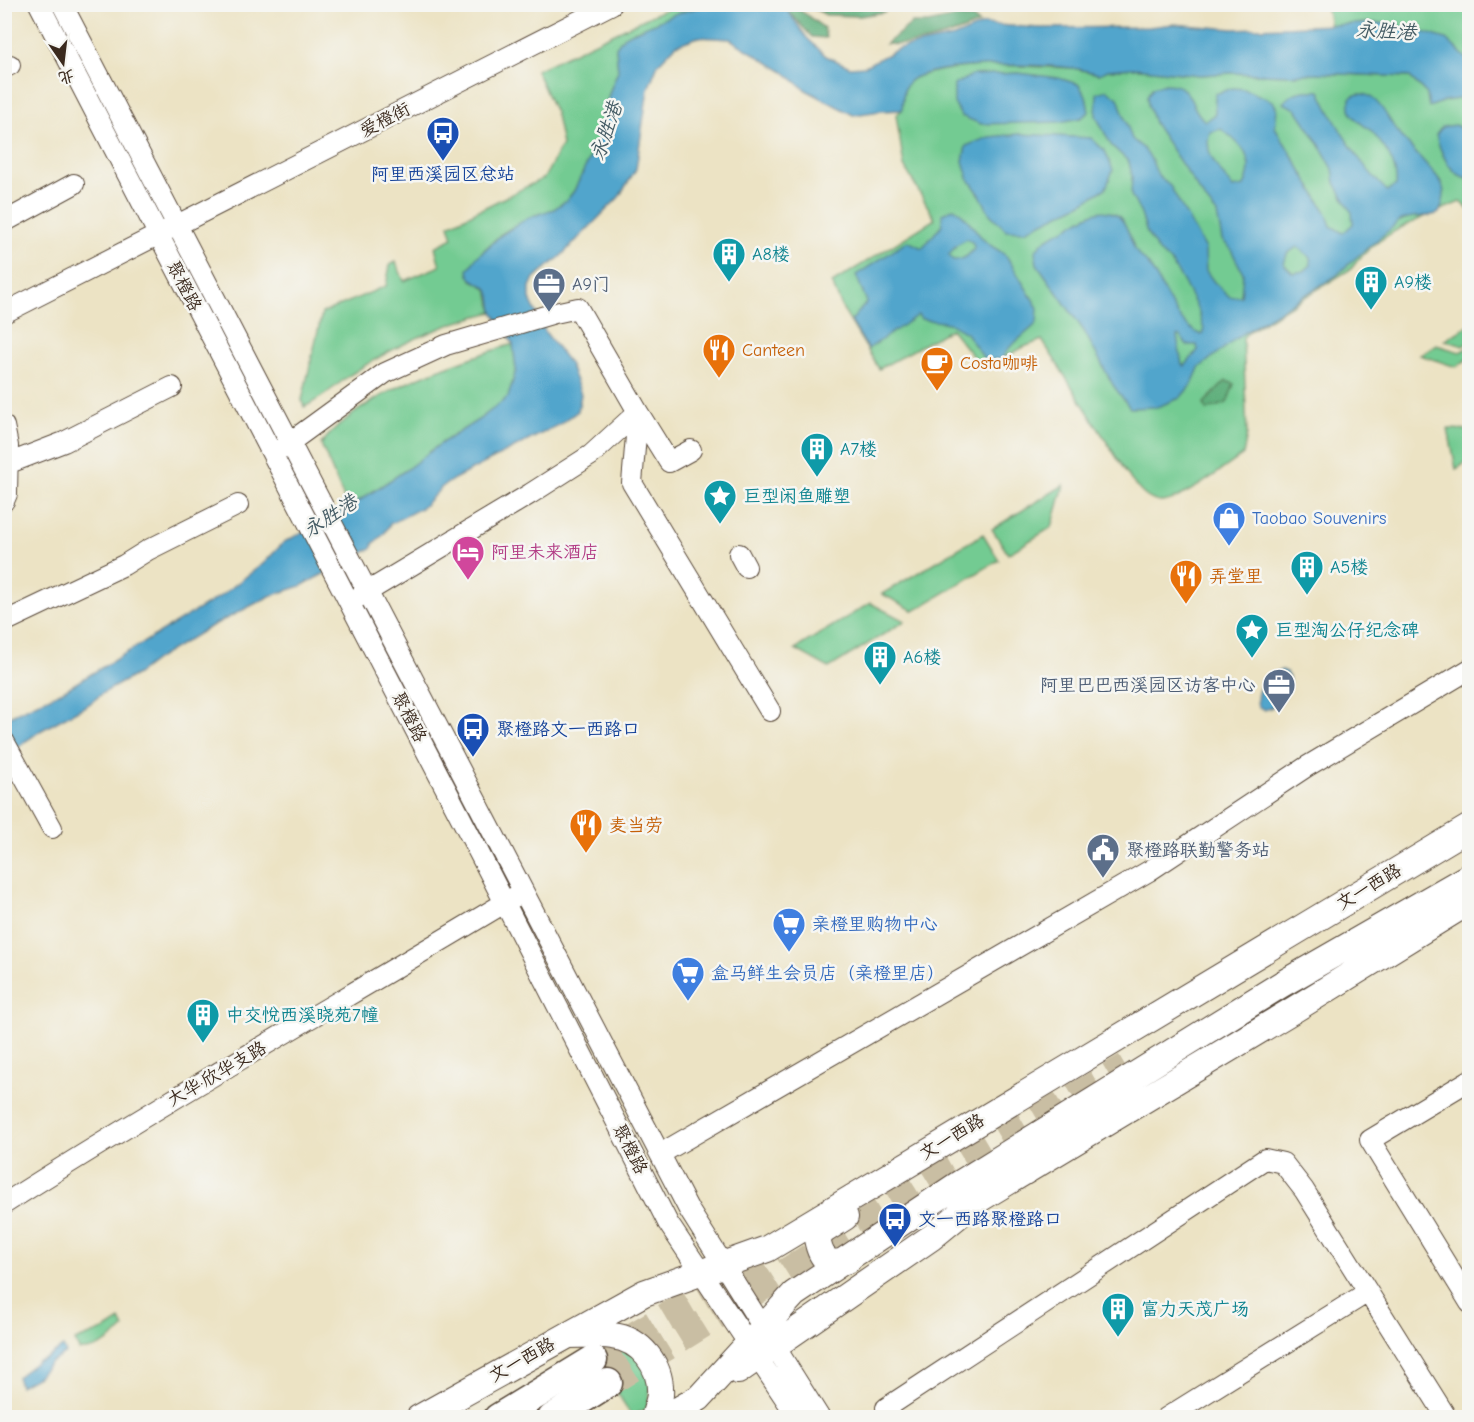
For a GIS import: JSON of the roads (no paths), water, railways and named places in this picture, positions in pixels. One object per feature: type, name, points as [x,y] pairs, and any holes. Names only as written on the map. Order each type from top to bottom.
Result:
[{"type":"highway","points":[[498,1418],[601,1372],[552,1418]]},
{"type":"main road","name":"文一西路","points":[[419,1418],[644,1293],[767,1248],[1470,827]]},
{"type":"main road","points":[[761,1344],[794,1294],[959,1184],[1282,984],[1470,876]]},
{"type":"main road","points":[[1401,916],[1470,899]]},
{"type":"main road","points":[[664,1418],[699,1398],[761,1344],[932,1237],[976,1201],[1295,1009],[1470,899]]},
{"type":"main road","points":[[848,1260],[837,1264],[826,1260],[819,1250],[818,1239],[823,1231],[902,1181],[946,1141]]},
{"type":"main road","points":[[567,1335],[613,1336],[630,1341],[646,1352],[656,1368],[660,1382],[660,1396],[654,1418]]},
{"type":"street","name":"聚橙路","points":[[39,4],[505,903],[668,1223],[712,1268]]},
{"type":"street","name":"聚橙路","points":[[62,4],[689,1210],[712,1268],[761,1344],[820,1418]]},
{"type":"street","name":"爱橙街","points":[[4,313],[612,4]]},
{"type":"street","points":[[4,222],[74,184]]},
{"type":"street","points":[[273,455],[385,373],[446,345],[578,308],[669,462],[691,450]]},
{"type":"street","points":[[8,464],[64,442],[172,387]]},
{"type":"street","points":[[349,603],[530,495],[591,455],[638,412]]},
{"type":"street","points":[[638,412],[632,483],[770,711]]},
{"type":"street","points":[[4,501],[7,494],[8,464],[5,432]]},
{"type":"street","points":[[4,622],[124,565],[148,550],[238,505]]},
{"type":"street","points":[[660,1154],[1149,871],[1306,766],[1470,669]]},
{"type":"street","points":[[4,741],[52,828]]},
{"type":"street","name":"大华·欣华支路","points":[[4,1204],[115,1133],[523,892]]},
{"type":"street","points":[[1470,1080],[1371,1140],[1470,1304]]},
{"type":"street","points":[[892,1418],[886,1408],[1265,1159],[1283,1163],[1304,1190],[1447,1418]]},
{"type":"street","points":[[1166,1418],[1368,1292]]},
{"type":"street","name":"聚橙路","points":[[761,1344],[798,1418]]},
{"type":"water","name":"永胜港","points":[[707,5],[775,5],[788,11],[807,38],[826,56],[850,67],[865,66],[900,48],[954,37],[984,24],[1039,28],[1149,27],[1174,24],[1233,29],[1381,23],[1410,28],[1446,39],[1465,57],[1469,65],[1469,106],[1464,98],[1444,101],[1429,107],[1427,94],[1410,77],[1317,73],[1200,75],[1133,68],[1108,70],[1099,74],[1072,68],[1013,65],[964,67],[924,74],[911,80],[906,86],[902,110],[853,115],[806,90],[784,72],[730,39],[698,37],[676,45],[658,64],[648,89],[636,169],[619,197],[560,257],[534,278],[530,287],[530,299],[546,333],[569,363],[581,394],[578,411],[560,424],[454,479],[442,487],[423,507],[390,524],[372,548],[301,586],[270,596],[206,629],[89,704],[40,731],[5,757],[5,718],[63,691],[219,597],[264,563],[284,542],[348,508],[480,419],[508,397],[516,370],[513,344],[493,312],[487,288],[473,280],[468,270],[476,258],[501,235],[527,218],[554,209],[567,200],[574,191],[596,145],[610,91],[618,71],[616,47],[624,36],[675,14]]},
{"type":"water","points":[[1018,73],[1058,78],[1078,84],[1086,96],[1089,112],[1081,118],[1060,122],[981,124],[961,116],[954,103],[954,85],[972,75]]},
{"type":"water","points":[[1166,84],[1182,88],[1205,121],[1215,114],[1215,94],[1233,88],[1244,89],[1273,101],[1277,109],[1275,127],[1326,212],[1331,226],[1343,233],[1353,224],[1352,213],[1335,183],[1333,169],[1318,142],[1296,109],[1283,103],[1295,93],[1320,91],[1349,144],[1387,191],[1396,185],[1395,170],[1389,156],[1381,143],[1355,118],[1350,109],[1350,98],[1353,96],[1364,94],[1372,98],[1439,179],[1444,196],[1439,213],[1400,221],[1336,276],[1242,334],[1199,368],[1192,384],[1180,398],[1157,407],[1130,408],[1113,385],[1084,331],[1037,264],[1035,251],[1048,238],[1087,216],[1103,211],[1115,214],[1122,220],[1135,249],[1156,276],[1178,315],[1193,330],[1202,335],[1204,330],[1198,310],[1183,281],[1171,262],[1158,251],[1147,233],[1141,214],[1131,195],[1132,176],[1129,162],[1111,145],[1096,116],[1097,93],[1107,90],[1118,98],[1132,139],[1144,149],[1158,176],[1170,186],[1205,249],[1206,271],[1230,297],[1241,296],[1243,273],[1230,248],[1222,240],[1217,214],[1154,123],[1147,96],[1153,87]],"holes":[[[1221,129],[1236,141],[1246,154],[1249,168],[1244,186],[1233,188],[1218,169],[1211,155],[1208,140],[1210,132]],[[1297,247],[1310,257],[1311,265],[1304,271],[1293,273],[1284,264],[1287,254]],[[1177,336],[1180,336],[1187,345],[1197,345],[1198,350],[1185,366],[1182,365]]]},
{"type":"water","points":[[1455,125],[1469,133],[1469,178],[1462,177],[1451,168],[1443,155],[1436,135],[1442,127]]},
{"type":"water","points":[[1020,134],[1091,138],[1105,151],[1113,170],[1106,188],[1084,202],[1025,231],[1006,230],[990,214],[968,178],[963,161],[966,146],[989,137]]},
{"type":"water","points":[[954,208],[959,211],[986,242],[1005,255],[1038,308],[1037,322],[1010,347],[1001,359],[985,360],[966,333],[949,323],[921,319],[918,315],[868,349],[851,321],[867,302],[856,275],[908,241],[922,248],[942,225],[942,214]],"holes":[[[967,239],[973,243],[974,249],[962,259],[953,260],[949,255],[956,245]]]},
{"type":"water","points":[[1282,670],[1287,672],[1289,678],[1288,690],[1281,701],[1264,710],[1258,706],[1257,700],[1262,683],[1271,675]]},
{"type":"water","points":[[63,1347],[66,1353],[50,1363],[38,1376],[20,1386],[17,1377],[38,1361]]},
{"type":"tunnel","points":[[608,1383],[947,1172],[1126,1067]]},
{"type":"tunnel","points":[[593,1360],[775,1252]]},
{"type":"place","name":"阿里西溪园区总站","points":[[443,162]]},
{"type":"place","name":"A8楼","points":[[729,283]]},
{"type":"place","name":"A9楼","points":[[1371,311]]},
{"type":"place","name":"A9门","points":[[549,313]]},
{"type":"place","name":"Canteen","points":[[719,379]]},
{"type":"place","name":"Costa咖啡","points":[[937,392]]},
{"type":"place","name":"A7楼","points":[[817,478]]},
{"type":"place","name":"巨型闲鱼雕塑","points":[[720,525]]},
{"type":"place","name":"Taobao Souvenirs","points":[[1229,547]]},
{"type":"place","name":"阿里未来酒店","points":[[468,581]]},
{"type":"place","name":"A5楼","points":[[1307,596]]},
{"type":"place","name":"弄堂里","points":[[1186,605]]},
{"type":"place","name":"巨型淘公仔纪念碑","points":[[1252,659]]},
{"type":"place","name":"A6楼","points":[[880,686]]},
{"type":"place","name":"阿里巴巴西溪园区访客中心","points":[[1279,714]]},
{"type":"place","name":"聚橙路文一西路口","points":[[473,758]]},
{"type":"place","name":"麦当劳","points":[[586,854]]},
{"type":"place","name":"聚橙路联勤警务站","points":[[1103,879]]},
{"type":"place","name":"亲橙里购物中心","points":[[789,953]]},
{"type":"place","name":"盒马鲜生会员店（亲橙里店）","points":[[688,1002]]},
{"type":"place","name":"中交悦西溪晓苑7幢","points":[[203,1044]]},
{"type":"place","name":"文一西路聚橙路口","points":[[895,1248]]},
{"type":"place","name":"富力天茂广场","points":[[1118,1338]]}]
